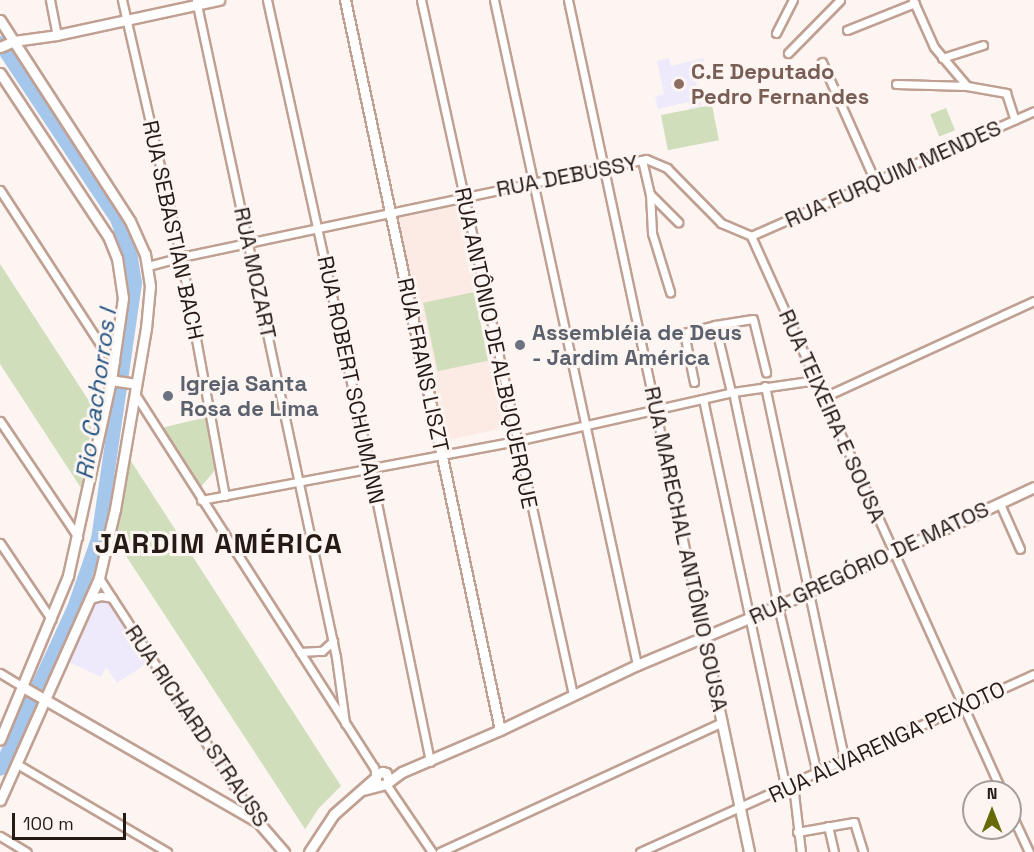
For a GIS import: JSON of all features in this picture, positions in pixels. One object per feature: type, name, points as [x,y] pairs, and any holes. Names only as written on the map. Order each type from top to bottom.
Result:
[{"type":"street","points":[[50,0],[57,35]]},
{"type":"street","name":"RUA SEBASTIAN BACH","points":[[122,0],[181,257],[225,496]]},
{"type":"street","points":[[8,44],[219,0]]},
{"type":"street","name":"RUA ROBERT SCHUMANN","points":[[267,0],[370,469],[430,762]]},
{"type":"street","name":"RUA FRANS LISZT","points":[[345,0],[500,730]]},
{"type":"street","name":"RUA ANTÔNIO DE ALBUQUERQUE","points":[[421,0],[573,695]]},
{"type":"street","points":[[494,0],[638,665]]},
{"type":"street","name":"RUA MARECHAL ANTÔNIO SOUSA","points":[[568,0],[657,410],[749,852]]},
{"type":"street","points":[[776,33],[793,0]]},
{"type":"street","points":[[788,53],[840,0]]},
{"type":"street","points":[[847,30],[914,2],[934,47],[967,86]]},
{"type":"street","name":"RUA MOZART","points":[[196,3],[333,641],[345,723]]},
{"type":"street","points":[[0,20],[8,44],[130,221],[148,266],[150,298],[108,543],[99,578],[43,698],[0,800]]},
{"type":"street","points":[[942,58],[983,45]]},
{"type":"street","points":[[822,62],[875,181]]},
{"type":"street","points":[[0,73],[101,225],[113,248],[120,270],[123,298],[114,380],[68,576],[26,688],[0,739]]},
{"type":"street","points":[[896,84],[967,86],[1006,93],[1015,120]]},
{"type":"street","name":"RUA FURQUIM MENDES","points":[[751,236],[1034,111]]},
{"type":"street","points":[[642,160],[650,194],[652,233],[670,292]]},
{"type":"street","name":"RUA DEBUSSY","points":[[148,266],[534,181],[642,160],[653,161],[667,168],[722,223],[751,236]]},
{"type":"street","points":[[0,190],[100,344],[115,361]]},
{"type":"street","points":[[650,194],[678,222]]},
{"type":"street","name":"RUA TEIXEIRA E SOUSA","points":[[751,236],[996,780]]},
{"type":"street","points":[[824,396],[1034,301]]},
{"type":"street","points":[[694,382],[684,333],[753,319],[766,372]]},
{"type":"street","points":[[715,325],[818,773]]},
{"type":"street","points":[[114,380],[134,387],[201,500],[345,723],[432,852]]},
{"type":"street","points":[[201,500],[299,484],[441,454],[516,441],[732,392],[816,380]]},
{"type":"street","points":[[765,386],[844,759]]},
{"type":"street","points":[[703,399],[789,787],[801,852]]},
{"type":"street","points":[[0,421],[78,537]]},
{"type":"street","name":"RUA GREGÓRIO DE MATOS","points":[[309,852],[334,814],[381,777],[430,762],[638,665],[808,593],[1034,487]]},
{"type":"street","points":[[1000,504],[1020,549]]},
{"type":"street","points":[[0,543],[51,619]]},
{"type":"street","name":"RUA RICHARD STRAUSS","points":[[99,578],[258,822],[284,852]]},
{"type":"street","points":[[90,599],[101,596],[112,598]]},
{"type":"street","points":[[300,652],[322,651],[333,641]]},
{"type":"street","points":[[0,673],[258,822]]},
{"type":"street","name":"RUA ALVARENGA PEIXOTO","points":[[640,852],[789,787],[844,759],[963,708],[1034,674]]},
{"type":"street","points":[[440,852],[723,722]]},
{"type":"street","points":[[17,764],[166,852]]},
{"type":"street","points":[[797,832],[854,822],[858,826],[863,852]]},
{"type":"street","points":[[828,826],[834,852]]},
{"type":"street","points":[[0,836],[27,852]]},
{"type":"street","points":[[1022,837],[1029,852]]},
{"type":"shaded area","name":"C.E Deputado Pedro Fernandes","points":[[669,58],[671,66],[703,58],[706,71],[694,73],[702,107],[690,109],[688,102],[658,109],[655,97],[664,94],[657,61]]},
{"type":"shaded area","points":[[454,203],[455,207],[460,206],[477,287],[473,289],[504,428],[443,441],[393,216]]},
{"type":"shaded area","points":[[102,599],[112,604],[149,662],[117,683],[106,667],[101,677],[64,660],[90,605]]},
{"type":"green space","points":[[712,105],[719,140],[668,150],[661,115]]},
{"type":"green space","points":[[946,108],[955,130],[939,137],[930,114]]},
{"type":"green space","points":[[0,264],[91,404],[96,401],[81,488],[0,364]]},
{"type":"green space","points":[[474,292],[489,360],[438,371],[423,303]]},
{"type":"green space","points":[[207,417],[218,467],[198,490],[157,429]]},
{"type":"green space","points":[[127,455],[341,786],[319,808],[305,829],[113,536]]},
{"type":"waterway","name":"Rio Cachorros I","points":[[0,43],[117,219],[131,258],[135,283],[98,539],[74,608],[0,769]]},
{"type":"place","name":"C.E Deputado Pedro Fernandes","points":[[679,84]]},
{"type":"place","name":"Assembléia de Deus - Jardim América","points":[[520,345]]},
{"type":"place","name":"Igreja Santa Rosa de Lima","points":[[168,396]]},
{"type":"district","name":"JARDIM AMÉRICA","points":[[219,543]]}]
